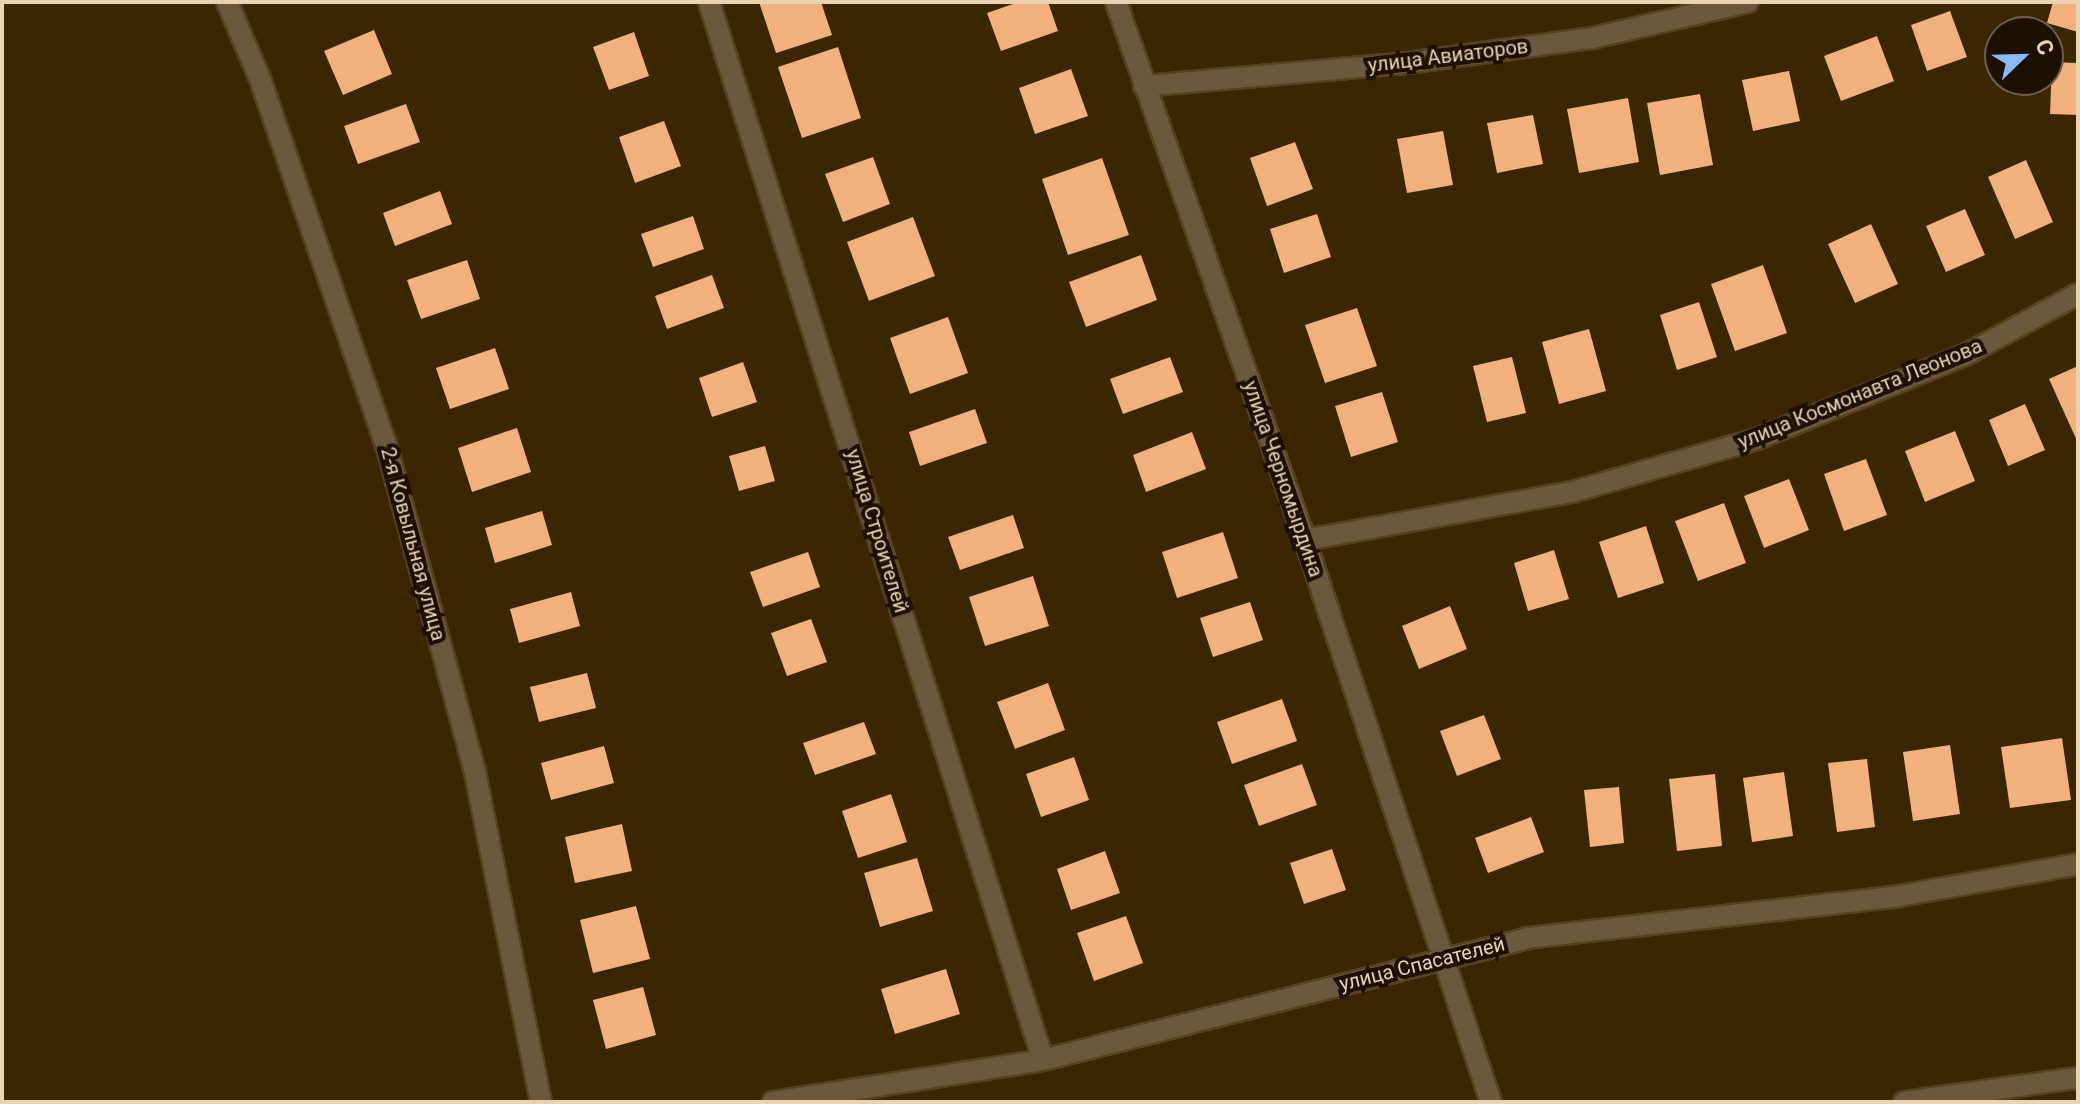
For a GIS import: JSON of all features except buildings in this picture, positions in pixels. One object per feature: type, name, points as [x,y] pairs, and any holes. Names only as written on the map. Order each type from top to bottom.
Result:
[{"type":"street","name":"2-я Ковыльная улица","points":[[227,2],[260,79],[386,444],[475,772],[541,1102]]},
{"type":"street","name":"улица Строителей","points":[[709,2],[1043,1060]]},
{"type":"street","name":"улица Черномырдина","points":[[1116,2],[1305,540],[1491,1102]]},
{"type":"street","name":"улица Авиаторов","points":[[1144,86],[1407,63],[1576,40],[1748,2]]},
{"type":"street","name":"улица Космонавта Леонова","points":[[1305,540],[1572,492],[1757,439],[1965,355],[2078,294]]},
{"type":"street","name":"улица Спасателей","points":[[773,1102],[1043,1060],[1527,938],[1899,896],[2078,864]]},
{"type":"street","points":[[1904,1102],[2078,1078]]}]
